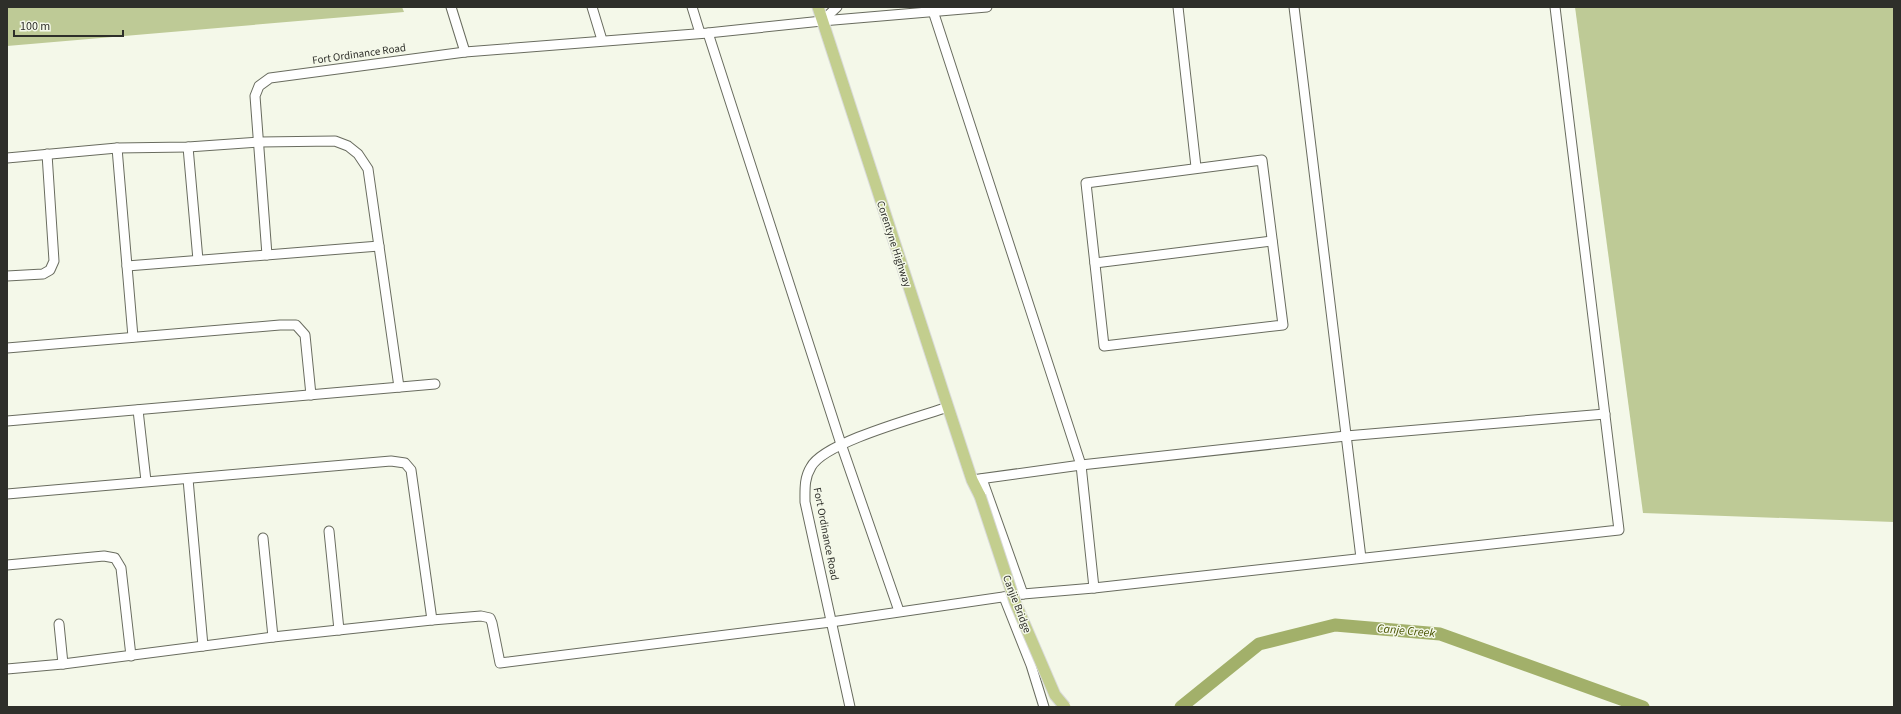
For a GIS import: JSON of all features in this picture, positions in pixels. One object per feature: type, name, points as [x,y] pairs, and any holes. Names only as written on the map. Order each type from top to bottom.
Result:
[{"type":"main road","name":"Corentyne Highway","points":[[818,7],[948,407],[977,480]]},
{"type":"main road","name":"Canjie Bridge","points":[[977,480],[980,496],[1015,602],[1055,695],[1065,707]]},
{"type":"street","points":[[451,7],[465,52]]},
{"type":"street","points":[[592,7],[602,40]]},
{"type":"street","points":[[692,7],[704,33],[841,444],[899,611]]},
{"type":"street","points":[[822,21],[837,7]]},
{"type":"street","name":"Fort Ordinance Road","points":[[260,142],[255,96],[259,86],[270,78],[465,52],[704,33],[917,10],[932,11],[986,7]]},
{"type":"street","points":[[1178,7],[1196,167]]},
{"type":"street","points":[[1294,7],[1361,558]]},
{"type":"street","points":[[7,669],[131,656],[272,637],[481,616],[490,618],[500,663],[831,622],[1004,596],[1094,588],[1619,530],[1555,7]]},
{"type":"street","points":[[932,11],[1081,465],[1094,588]]},
{"type":"street","points":[[260,142],[267,255]]},
{"type":"street","points":[[7,158],[117,148],[188,147],[260,142],[335,142],[348,146],[358,154],[368,169],[399,387]]},
{"type":"street","points":[[188,147],[198,260]]},
{"type":"street","points":[[117,148],[133,337]]},
{"type":"street","points":[[7,276],[43,274],[50,270],[54,261],[47,154]]},
{"type":"street","points":[[1262,160],[1283,325],[1104,346],[1086,183],[1196,167],[1262,160]]},
{"type":"street","points":[[1095,263],[1272,241]]},
{"type":"street","points":[[127,266],[379,246]]},
{"type":"street","points":[[7,348],[280,325],[296,325],[305,335],[311,395]]},
{"type":"street","points":[[7,421],[435,384]]},
{"type":"street","name":"Fort Ordinance Road","points":[[850,707],[805,502],[804,484],[811,466],[824,453],[841,444],[948,407]]},
{"type":"street","points":[[138,410],[146,481]]},
{"type":"street","points":[[1023,594],[977,480],[1081,465],[1346,436],[1605,414]]},
{"type":"street","points":[[7,494],[391,461],[405,463],[411,470],[432,620]]},
{"type":"street","points":[[188,479],[202,646]]},
{"type":"street","points":[[329,531],[339,630]]},
{"type":"street","points":[[263,538],[272,637]]},
{"type":"street","points":[[7,565],[104,556],[115,558],[121,568],[131,656]]},
{"type":"street","points":[[1004,596],[1044,707]]},
{"type":"street","points":[[59,624],[62,664]]},
{"type":"green space","points":[[7,7],[402,7],[404,12],[7,46]]},
{"type":"green space","points":[[1575,7],[1894,7],[1894,522],[1643,513]]},
{"type":"waterway","name":"Canje Creek","points":[[1181,707],[1259,644],[1335,625],[1440,634],[1643,707]]}]
